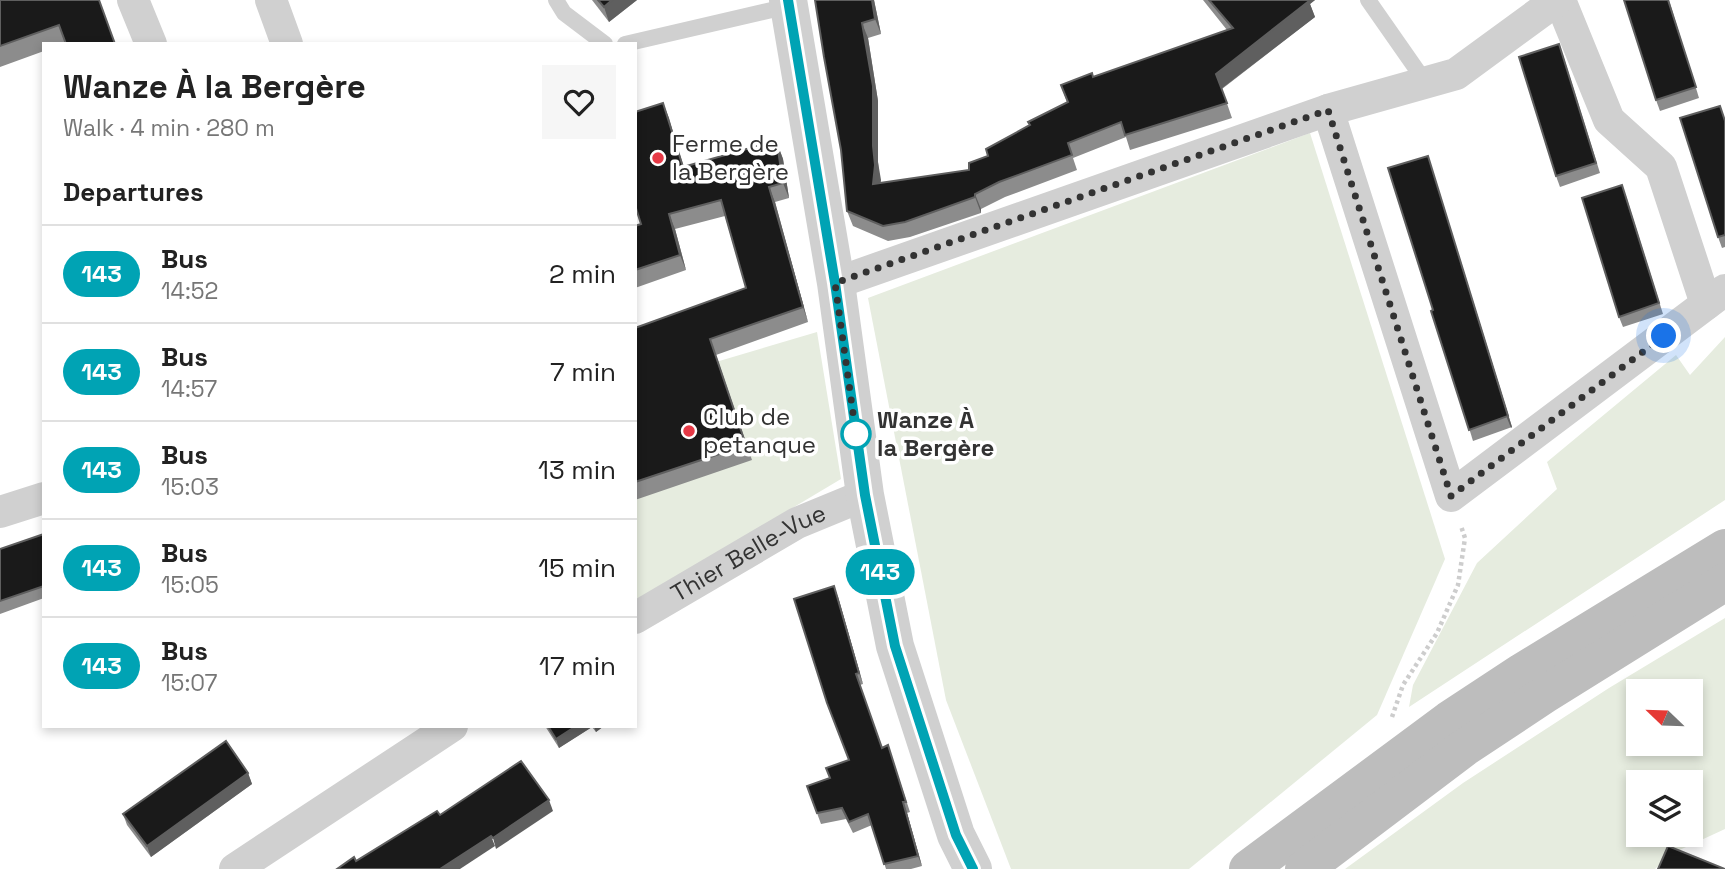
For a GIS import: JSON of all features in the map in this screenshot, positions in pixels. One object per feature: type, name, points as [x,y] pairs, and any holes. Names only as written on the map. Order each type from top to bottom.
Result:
[{"type":"main road","points":[[1248,869],[1449,720],[1522,672],[1725,548]]},
{"type":"main road","points":[[1304,869],[1464,748],[1725,582]]},
{"type":"street","points":[[134,0],[151,42]]},
{"type":"street","points":[[271,0],[286,42]]},
{"type":"street","points":[[835,283],[1328,110],[1455,74],[1558,0],[1609,120],[1661,167],[1716,297],[1451,496],[1328,110]]},
{"type":"street","points":[[788,3],[835,283],[865,495],[895,646],[956,852],[973,869]]},
{"type":"street","name":"Thier Belle-Vue","points":[[637,617],[797,523],[865,495]]},
{"type":"street","points":[[0,512],[42,499]]},
{"type":"street","points":[[235,869],[449,728]]},
{"type":"lane","points":[[556,0],[564,13],[602,42]]},
{"type":"lane","points":[[1368,0],[1426,83]]},
{"type":"lane","points":[[633,42],[788,3]]},
{"type":"path","points":[[1391,720],[1404,685],[1437,633],[1458,586],[1465,538],[1451,496]]},
{"type":"shaded area","points":[[1310,133],[1445,559],[1377,715],[1189,869],[1011,869],[946,700],[868,298]]},
{"type":"shaded area","points":[[817,332],[841,479],[637,601],[637,385]]},
{"type":"shaded area","points":[[1725,337],[1725,500],[1409,707],[1413,685],[1477,563],[1557,489],[1547,462],[1676,355],[1690,375]]},
{"type":"shaded area","points":[[1725,618],[1725,829],[1703,839],[1703,770],[1626,770],[1626,847],[1686,847],[1671,854],[1655,869],[1345,869],[1463,783],[1609,688]]},
{"type":"building","points":[[0,0],[99,0],[114,42],[65,42],[59,25],[0,46]]},
{"type":"building","points":[[598,0],[612,0],[604,7]]},
{"type":"building","points":[[815,0],[872,0],[875,19],[862,23],[873,86],[873,184],[969,170],[969,163],[988,156],[986,149],[1030,125],[1028,122],[1068,102],[1061,85],[1092,73],[1093,77],[1233,28],[1209,0],[1309,1],[1216,74],[1227,103],[1125,135],[1121,122],[1068,143],[1072,155],[999,182],[975,194],[975,197],[905,222],[883,226],[847,211],[841,150]]},
{"type":"building","points":[[1624,0],[1668,0],[1696,87],[1656,100]]},
{"type":"building","points":[[1559,44],[1596,163],[1556,176],[1519,57]]},
{"type":"building","points":[[663,103],[683,167],[777,143],[783,183],[769,187],[803,307],[710,339],[746,445],[637,481],[637,327],[746,288],[721,200],[669,214],[680,255],[637,269],[637,225],[641,224],[637,211],[637,111]]},
{"type":"building","points":[[1720,106],[1725,121],[1725,235],[1718,237],[1680,118]]},
{"type":"building","points":[[1428,156],[1508,416],[1469,430],[1388,168]]},
{"type":"building","points":[[1622,185],[1659,303],[1619,317],[1582,198]]},
{"type":"building","points":[[42,535],[42,587],[0,601],[0,549]]},
{"type":"building","points":[[834,586],[859,673],[856,674],[882,748],[888,745],[906,802],[903,802],[918,856],[884,864],[868,814],[849,822],[842,808],[817,813],[807,786],[830,778],[826,768],[849,760],[827,703],[794,599]]},
{"type":"building","points":[[549,728],[573,728],[556,739]]},
{"type":"building","points":[[226,741],[248,773],[147,846],[123,814]]},
{"type":"building","points":[[521,761],[549,800],[493,838],[491,836],[440,869],[337,869],[354,857],[356,861],[437,811],[440,815]]},
{"type":"building","points":[[1668,847],[1670,847],[1725,869],[1658,869]]},
{"type":"bus line","name":"143","points":[[788,0],[835,283],[865,495],[895,646],[956,835],[973,869]]},
{"type":"place","name":"Ferme de la Bergère","points":[[658,158]]},
{"type":"place","name":"Club de petanque","points":[[689,431]]},
{"type":"place","name":"Wanze À la Bergère","points":[[856,434]]},
{"type":"route","points":[[856,434],[857,442],[835,283],[1328,110],[1451,496],[1664,336]]}]
